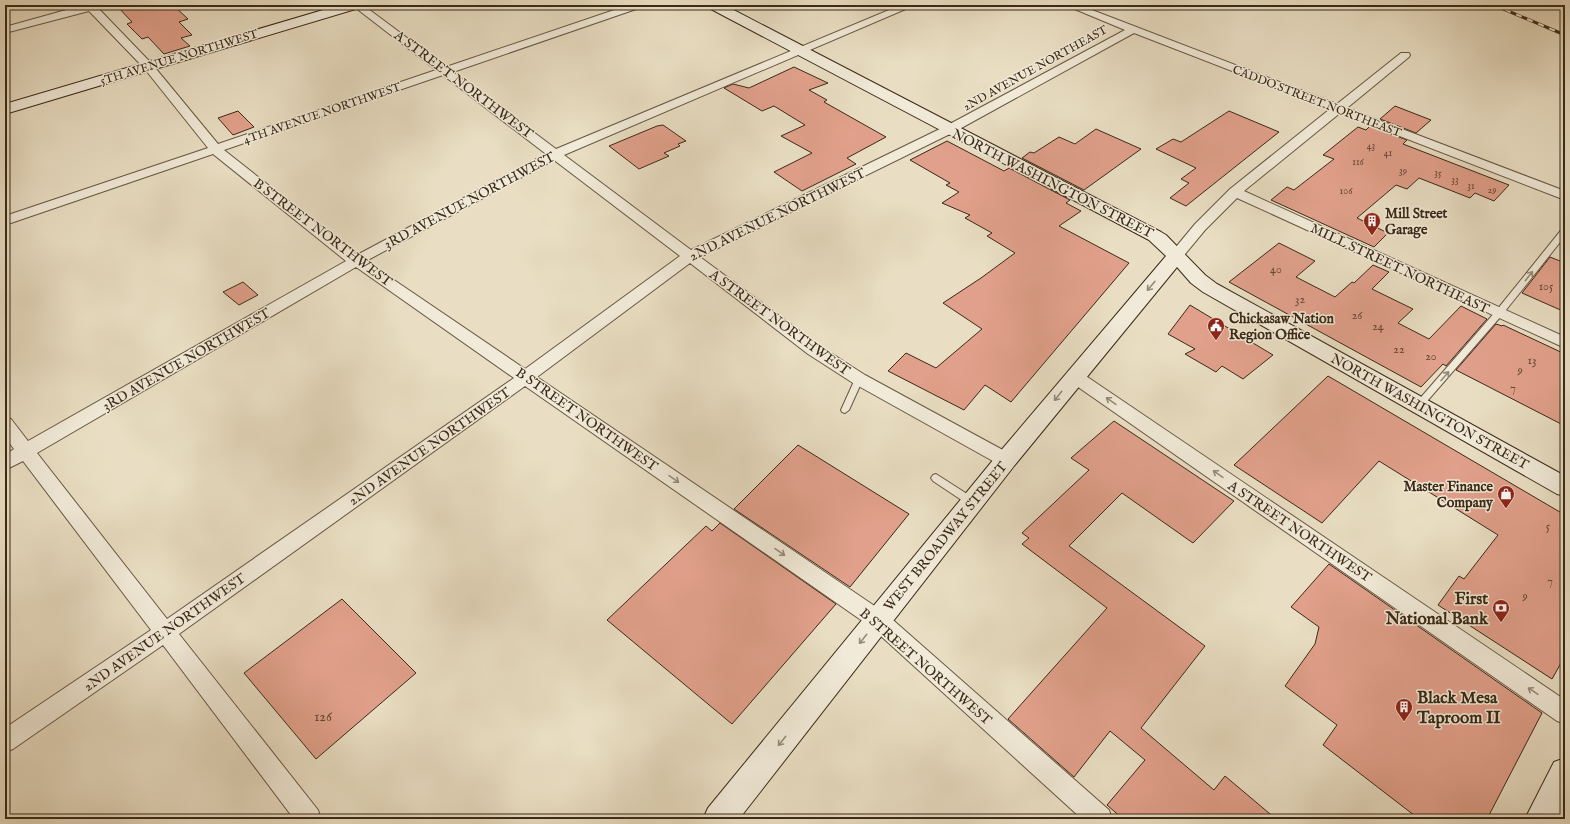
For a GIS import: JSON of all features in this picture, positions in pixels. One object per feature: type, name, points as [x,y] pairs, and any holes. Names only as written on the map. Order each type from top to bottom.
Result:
[{"type":"main road","name":"5TH AVENUE NORTHWEST","points":[[5,109],[354,5]]},
{"type":"main road","name":"NORTH WASHINGTON STREET","points":[[714,5],[1155,236],[1198,279],[1210,288],[1565,487]]},
{"type":"main road","name":"WEST BROADWAY STREET","points":[[720,819],[1074,376],[1176,256]]},
{"type":"main road","points":[[1541,819],[1565,773]]},
{"type":"street","name":"A STREET NORTHWEST","points":[[357,5],[814,350],[859,379],[1006,460]]},
{"type":"street","name":"4TH AVENUE NORTHWEST","points":[[5,221],[639,5]]},
{"type":"street","name":"3RD AVENUE NORTHWEST","points":[[5,463],[356,261],[555,153],[910,5]]},
{"type":"street","name":"CADDO STREET NORTHEAST","points":[[1070,5],[1565,196]]},
{"type":"street","name":"B STREET NORTHWEST","points":[[93,6],[148,66],[216,150],[356,261],[878,620],[1100,819]]},
{"type":"street","points":[[5,30],[93,6]]},
{"type":"street","name":"2ND AVENUE NORTHEAST","points":[[950,129],[1133,30]]},
{"type":"street","points":[[1176,256],[1200,227],[1235,192],[1339,110],[1405,54]]},
{"type":"street","name":"2ND AVENUE NORTHWEST","points":[[5,741],[164,632],[526,377],[690,256],[950,129]]},
{"type":"street","name":"MILL STREET NORTHEAST","points":[[1235,192],[1565,344]]},
{"type":"street","name":"A STREET NORTHWEST","points":[[1074,376],[1565,713]]},
{"type":"street","points":[[5,424],[309,819]]},
{"type":"lane","points":[[1419,405],[1499,313],[1565,231]]},
{"type":"lane","points":[[845,410],[859,379]]},
{"type":"lane","points":[[936,478],[972,502]]},
{"type":"building","points":[[116,5],[173,5],[188,19],[179,22],[192,35],[181,38],[190,46],[164,54],[148,37],[142,39],[127,24],[132,22]]},
{"type":"building","points":[[794,67],[828,83],[809,90],[827,100],[824,102],[886,137],[847,158],[856,164],[802,191],[774,172],[812,153],[781,136],[805,125],[774,106],[762,111],[724,88],[733,84],[749,88]]},
{"type":"building","points":[[1395,106],[1431,120],[1416,133],[1380,119]]},
{"type":"building","points":[[238,111],[254,127],[233,135],[218,118]]},
{"type":"building","points":[[1229,111],[1279,132],[1186,206],[1170,198],[1189,183],[1181,179],[1196,168],[1156,149],[1173,139],[1181,142]]},
{"type":"building","points":[[663,125],[686,141],[678,144],[680,146],[664,153],[669,156],[639,169],[609,146],[657,126]]},
{"type":"building","points":[[1370,126],[1407,140],[1403,144],[1509,185],[1494,201],[1475,193],[1470,198],[1419,178],[1407,189],[1396,185],[1357,218],[1388,233],[1374,247],[1271,200],[1287,187],[1294,190],[1334,159],[1323,155],[1358,127],[1366,130]]},
{"type":"building","points":[[1096,129],[1141,149],[1084,190],[1022,158],[1030,152],[1034,153],[1059,137],[1075,144]]},
{"type":"building","points":[[947,141],[1004,171],[1009,168],[1070,200],[1066,203],[1081,211],[1059,226],[1129,263],[1011,402],[985,385],[964,410],[888,371],[906,353],[936,368],[982,329],[943,303],[1015,253],[987,236],[992,233],[965,218],[970,215],[942,203],[959,192],[946,185],[950,183],[910,160]]},
{"type":"building","points":[[1279,243],[1315,261],[1296,277],[1335,297],[1352,282],[1354,283],[1373,265],[1389,272],[1372,289],[1413,309],[1398,323],[1429,339],[1461,306],[1487,319],[1446,366],[1443,364],[1421,387],[1229,282]]},
{"type":"building","points":[[1550,257],[1565,263],[1565,312],[1522,293]]},
{"type":"building","points":[[243,282],[258,295],[239,305],[223,292]]},
{"type":"building","name":"Chickasaw Nation Region Office","points":[[1190,305],[1273,355],[1243,379],[1222,366],[1216,372],[1185,354],[1195,349],[1168,334]]},
{"type":"building","points":[[1496,324],[1503,325],[1565,354],[1565,426],[1456,370]]},
{"type":"building","points":[[1328,376],[1565,515],[1565,656],[1552,679],[1438,605],[1459,576],[1464,579],[1498,535],[1379,461],[1322,523],[1234,465]]},
{"type":"building","points":[[1114,421],[1234,501],[1193,543],[1122,493],[1069,546],[1205,646],[1141,728],[1214,790],[1225,776],[1276,819],[1123,819],[1107,805],[1145,760],[1110,731],[1074,777],[1008,719],[1107,608],[1022,544],[1029,538],[1022,533],[1089,470],[1071,458]]},
{"type":"building","points":[[798,445],[909,514],[850,587],[734,509]]},
{"type":"building","points":[[720,523],[836,604],[732,724],[607,620],[706,526],[712,531]]},
{"type":"building","points":[[1329,564],[1542,713],[1487,819],[1419,819],[1323,745],[1337,725],[1285,686],[1315,644],[1319,627],[1291,607]]},
{"type":"building","points":[[342,599],[416,673],[316,759],[244,673]]},
{"type":"railway","points":[[1494,5],[1565,35]]},
{"type":"place","name":"Mill Street Garage","points":[[1372,236]]},
{"type":"place","name":"Chickasaw Nation Region Office","points":[[1216,341]]},
{"type":"place","name":"Master Finance Company","points":[[1506,509]]},
{"type":"place","name":"First National Bank","points":[[1501,623]]},
{"type":"place","name":"Black Mesa Taproom II","points":[[1404,722]]}]
